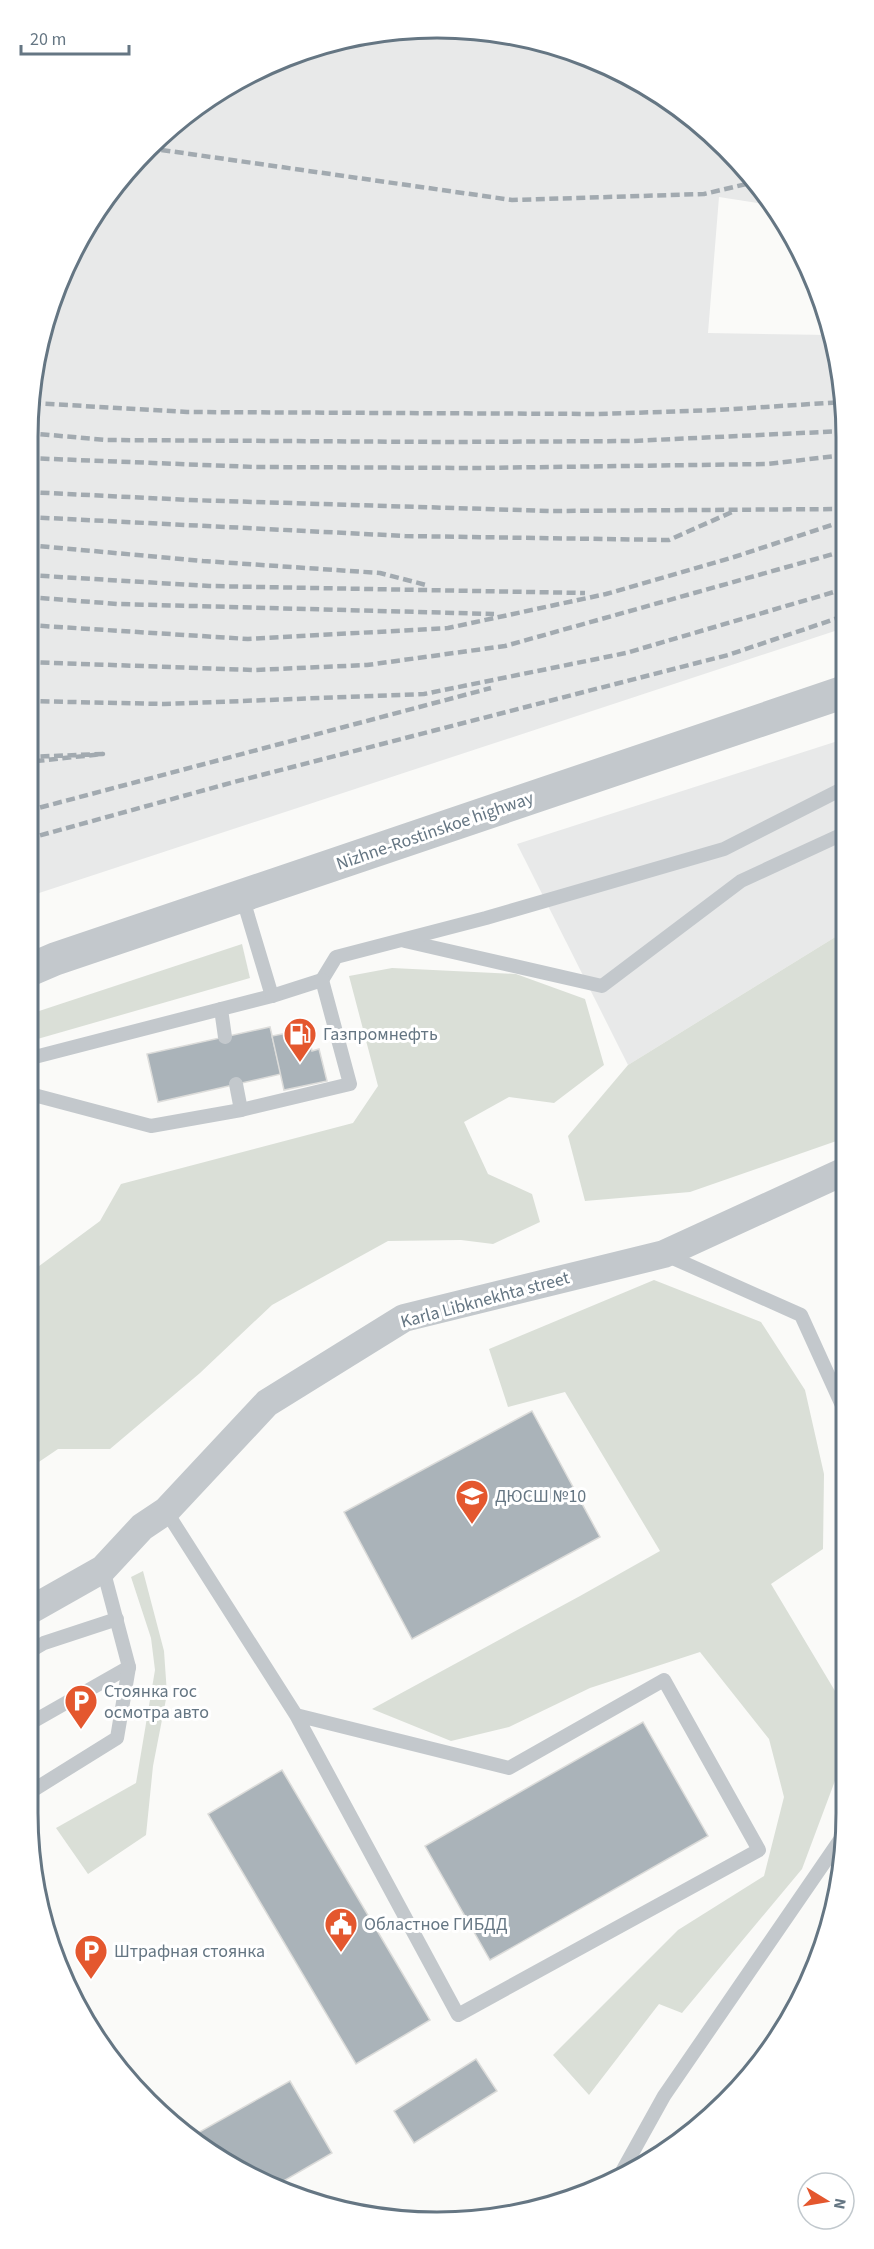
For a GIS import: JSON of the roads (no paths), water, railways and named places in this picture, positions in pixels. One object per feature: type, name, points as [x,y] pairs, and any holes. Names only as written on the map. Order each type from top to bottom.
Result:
[{"type":"street","name":"Nizhne-Rostinskoe highway","points":[[38,966],[836,695]]},
{"type":"street","name":"Karla Libknekhta street","points":[[38,1606],[103,1569],[142,1527],[166,1511],[267,1403],[404,1318],[664,1254],[836,1175]]},
{"type":"lane","points":[[38,1056],[272,996],[322,980],[336,957],[486,918],[724,849],[836,792]]},
{"type":"lane","points":[[402,940],[602,986],[741,881],[836,837]]},
{"type":"lane","points":[[242,896],[272,996]]},
{"type":"lane","points":[[38,1096],[150,1126],[241,1110],[350,1084],[322,980]]},
{"type":"lane","points":[[221,1009],[225,1037]]},
{"type":"lane","points":[[236,1084],[241,1110]]},
{"type":"lane","points":[[664,1254],[801,1315],[836,1392]]},
{"type":"lane","points":[[166,1511],[296,1715],[458,2015],[759,1850],[664,1680],[509,1768],[296,1715]]},
{"type":"lane","points":[[38,1787],[117,1738],[129,1667],[103,1569]]},
{"type":"lane","points":[[38,1647],[117,1619]]},
{"type":"lane","points":[[38,1719],[129,1667]]},
{"type":"lane","points":[[627,2163],[664,2096],[835,1846]]},
{"type":"railway","points":[[161,150],[512,200],[704,194],[746,184]]},
{"type":"railway","points":[[39,403],[187,412],[598,414],[718,410],[835,403]]},
{"type":"railway","points":[[38,434],[107,440],[449,442],[632,441],[836,431]]},
{"type":"railway","points":[[38,458],[255,467],[476,468],[768,464],[836,456]]},
{"type":"railway","points":[[38,493],[190,500],[551,511],[836,509]]},
{"type":"railway","points":[[38,518],[405,536],[669,540],[732,512]]},
{"type":"railway","points":[[38,626],[248,639],[448,628],[606,594],[734,557],[836,524]]},
{"type":"railway","points":[[38,546],[203,561],[380,573],[426,585]]},
{"type":"railway","points":[[38,662],[254,670],[367,665],[505,646],[836,553]]},
{"type":"railway","points":[[38,576],[209,586],[585,593]]},
{"type":"railway","points":[[38,701],[164,704],[424,694],[626,653],[836,591]]},
{"type":"railway","points":[[38,598],[118,604],[494,614]]},
{"type":"railway","points":[[38,836],[234,782],[728,655],[836,619]]},
{"type":"railway","points":[[38,808],[491,688]]},
{"type":"railway","points":[[38,757],[103,754],[38,761]]},
{"type":"place","name":"Газпромнефть","points":[[300,1063]]},
{"type":"place","name":"ДЮСШ №10","points":[[472,1525]]},
{"type":"place","name":"Стоянка гос осмотра авто","points":[[81,1730]]},
{"type":"place","name":"Областное ГИБДД","points":[[341,1953]]},
{"type":"place","name":"Штрафная стоянка","points":[[91,1980]]}]
